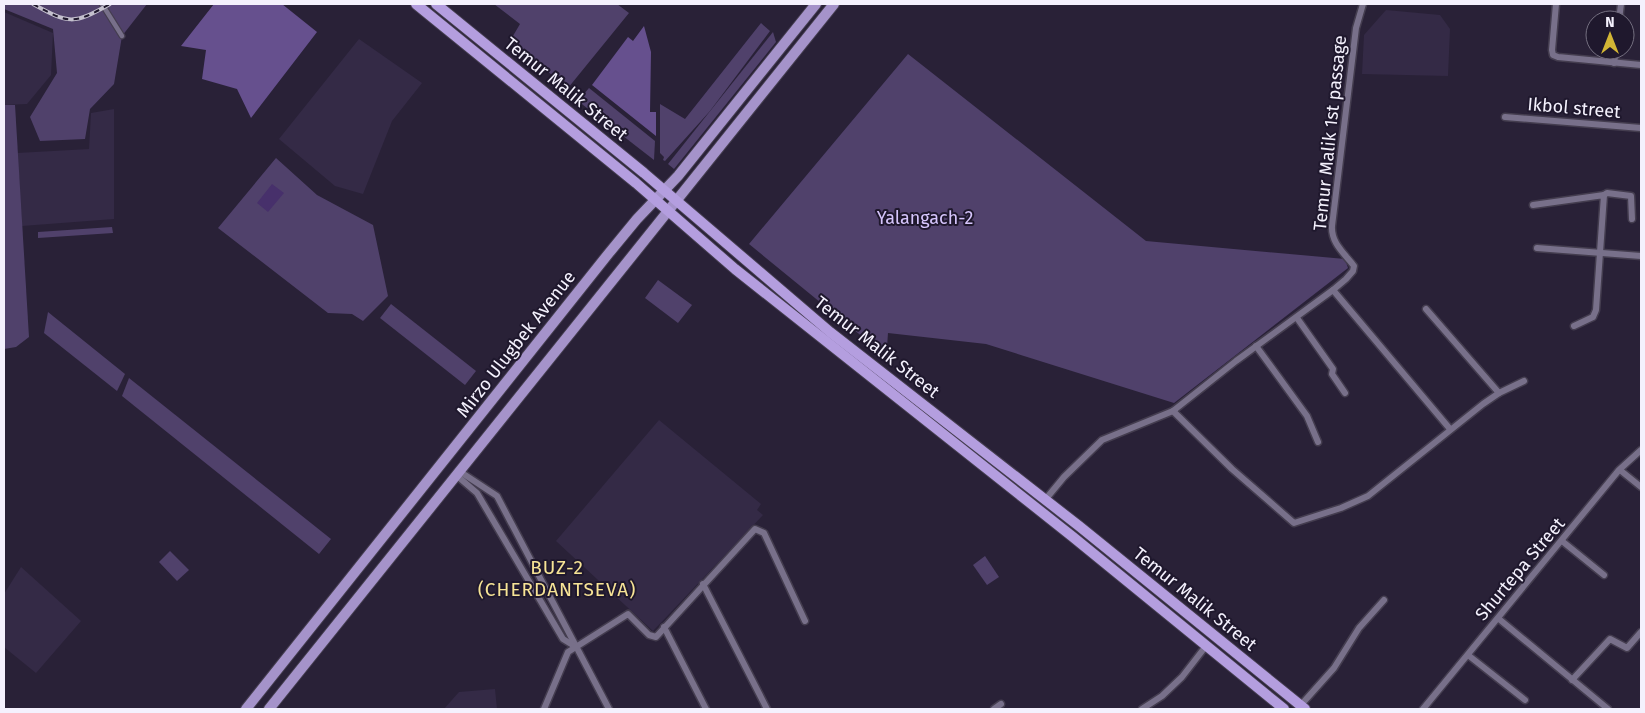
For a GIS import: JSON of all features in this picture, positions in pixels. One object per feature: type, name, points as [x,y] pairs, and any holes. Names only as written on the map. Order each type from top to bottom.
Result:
[{"type":"highway","name":"Temur Malik Street","points":[[416,4],[656,200],[735,269],[1073,537],[1284,709]]},
{"type":"highway","name":"Temur Malik Street","points":[[436,4],[665,190],[830,332],[1045,500],[1302,707]]},
{"type":"main road","name":"Mirzo Ulugbek Avenue","points":[[246,709],[637,219],[665,190],[816,4]]},
{"type":"main road","name":"Mirzo Ulugbek Avenue","points":[[269,709],[834,4]]},
{"type":"main road","points":[[746,91],[757,100]]},
{"type":"main road","points":[[543,337],[557,348]]},
{"type":"main road","points":[[499,393],[512,404]]},
{"type":"main road","points":[[387,533],[401,544]]},
{"type":"street","points":[[102,4],[122,36]]},
{"type":"street","name":"Temur Malik 1st passage","points":[[1045,500],[1064,477],[1102,440],[1173,411],[1256,346],[1333,290],[1346,279],[1354,268],[1335,242],[1332,235],[1332,226],[1356,28],[1363,4]]},
{"type":"street","points":[[1556,4],[1553,55],[1558,58],[1641,65]]},
{"type":"street","name":"Ikbol street","points":[[1505,117],[1641,128]]},
{"type":"street","points":[[1534,205],[1607,193],[1631,196],[1632,219]]},
{"type":"street","points":[[1574,326],[1593,317],[1596,310],[1604,195]]},
{"type":"street","points":[[1537,248],[1641,256]]},
{"type":"street","points":[[1333,290],[1450,429]]},
{"type":"street","points":[[1426,309],[1499,393]]},
{"type":"street","points":[[1297,318],[1333,369],[1332,374],[1345,394]]},
{"type":"street","points":[[1256,346],[1307,416],[1318,442]]},
{"type":"street","points":[[1173,411],[1232,469],[1294,523],[1341,508],[1368,496],[1450,429],[1499,393],[1524,381]]},
{"type":"street","name":"Shurtepa Street","points":[[1424,709],[1620,470],[1641,450]]},
{"type":"street","points":[[1620,470],[1641,487]]},
{"type":"street","points":[[458,473],[477,493],[563,639],[576,647]]},
{"type":"street","points":[[458,473],[497,496],[609,709]]},
{"type":"street","points":[[544,709],[568,652],[628,614],[652,637],[656,637],[752,532],[762,530],[806,621]]},
{"type":"street","points":[[1562,541],[1604,575]]},
{"type":"street","points":[[703,584],[767,709]]},
{"type":"street","points":[[1302,707],[1334,668],[1359,628],[1384,600]]},
{"type":"street","points":[[1499,619],[1608,709]]},
{"type":"street","points":[[664,627],[706,709]]},
{"type":"street","points":[[1572,680],[1610,639],[1627,648],[1641,632]]},
{"type":"street","points":[[1142,709],[1162,696],[1182,677],[1206,646]]},
{"type":"street","points":[[1468,655],[1525,700]]},
{"type":"street","points":[[994,709],[1001,704]]},
{"type":"shaded area","points":[[214,4],[282,4],[317,32],[251,118],[237,89],[202,79],[206,50],[181,46]]},
{"type":"shaded area","points":[[1386,10],[1440,15],[1450,29],[1448,76],[1362,74],[1364,35]]},
{"type":"shaded area","points":[[4,12],[53,33],[51,75],[27,104],[4,105]]},
{"type":"shaded area","points":[[644,26],[651,52],[650,112],[656,112],[656,136],[592,85],[628,37],[633,41]]},
{"type":"shaded area","points":[[359,39],[422,83],[392,121],[363,194],[335,186],[279,139]]},
{"type":"shaded area","points":[[114,109],[114,219],[22,226],[17,153],[89,149],[91,113]]},
{"type":"shaded area","points":[[272,184],[284,193],[268,212],[257,203]]},
{"type":"shaded area","points":[[659,420],[761,504],[757,510],[763,515],[653,631],[556,541]]},
{"type":"shaded area","points":[[21,567],[81,621],[36,673],[4,647],[4,594]]},
{"type":"shaded area","points":[[495,689],[497,709],[444,709],[459,692]]},
{"type":"green space","points":[[4,4],[147,4],[122,36],[114,84],[90,109],[85,139],[40,141],[30,117],[57,73],[53,29],[4,9]]},
{"type":"green space","points":[[494,4],[617,4],[629,13],[568,88],[510,41],[520,24]]},
{"type":"green space","points":[[761,23],[770,31],[710,111],[665,161],[663,160],[664,157],[660,153],[660,104],[685,119]]},
{"type":"green space","points":[[773,32],[776,42],[674,169],[668,164]]},
{"type":"green space","name":"Yalangach-2","points":[[908,54],[1146,241],[1345,259],[1348,268],[1174,403],[986,344],[888,333],[887,347],[875,347],[749,244]]},
{"type":"green space","points":[[589,88],[655,141],[654,160],[578,101]]},
{"type":"green space","points":[[4,105],[15,105],[29,337],[16,347],[4,349]]},
{"type":"green space","points":[[276,158],[317,195],[373,225],[388,296],[363,321],[352,314],[328,313],[218,228]]},
{"type":"green space","points":[[112,227],[113,233],[38,238],[38,232]]},
{"type":"green space","points":[[658,280],[692,305],[678,323],[645,298]]},
{"type":"green space","points":[[391,304],[476,371],[465,385],[380,318]]},
{"type":"green space","points":[[48,312],[125,374],[117,391],[44,333]]},
{"type":"green space","points":[[129,378],[331,539],[319,554],[122,396]]},
{"type":"green space","points":[[170,551],[189,570],[177,581],[159,562]]},
{"type":"green space","points":[[985,556],[999,577],[987,585],[973,565]]},
{"type":"railway","points":[[33,4],[55,15],[71,19],[87,16],[110,4]]},
{"type":"district","name":"BUZ-2 (CHERDANTSEVA)","points":[[557,578]]}]
